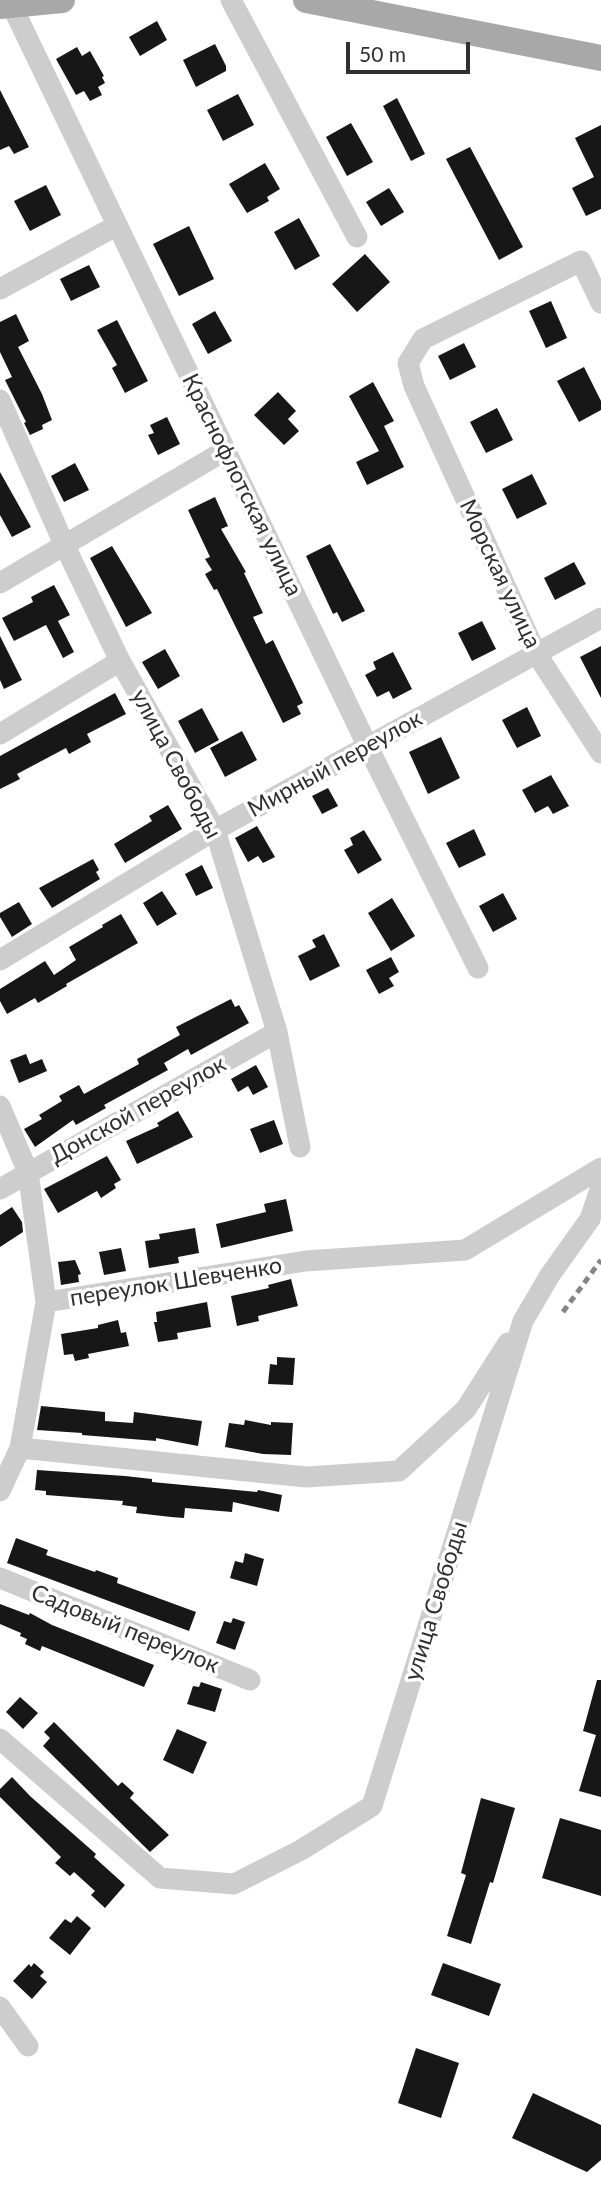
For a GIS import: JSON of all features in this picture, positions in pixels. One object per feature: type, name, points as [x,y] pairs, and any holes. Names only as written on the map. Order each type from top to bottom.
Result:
[{"type":"main road","points":[[7,3],[62,0]]},
{"type":"main road","points":[[306,0],[601,58]]},
{"type":"street","points":[[231,0],[357,237]]},
{"type":"street","name":"Краснофлотская улица","points":[[7,3],[226,450],[367,746],[478,968]]},
{"type":"street","points":[[0,289],[116,226]]},
{"type":"street","name":"Морская улица","points":[[601,303],[581,261],[423,339],[408,363],[414,386],[536,653],[601,753]]},
{"type":"street","name":"улица Свободы","points":[[0,400],[120,661],[215,830],[277,1032],[300,1147]]},
{"type":"street","points":[[0,583],[226,450]]},
{"type":"street","name":"Мирный переулок","points":[[0,960],[215,830],[601,618]]},
{"type":"street","points":[[0,734],[120,661]]},
{"type":"street","name":"Донской переулок","points":[[0,1189],[277,1032]]},
{"type":"street","points":[[0,1106],[28,1172],[46,1302],[20,1448],[0,1491]]},
{"type":"street","name":"переулок Шевченко","points":[[46,1302],[306,1261],[465,1250],[601,1168]]},
{"type":"street","name":"улица Свободы","points":[[0,1739],[160,1878],[234,1884],[301,1850],[372,1806],[523,1321],[550,1275],[590,1219],[601,1187]]},
{"type":"street","points":[[20,1448],[306,1477],[399,1471],[466,1409],[523,1321]]},
{"type":"street","name":"Садовый переулок","points":[[0,1578],[250,1680]]},
{"type":"street","points":[[0,2007],[28,2046]]},
{"type":"building","points":[[157,21],[167,40],[140,56],[129,37]]},
{"type":"building","points":[[215,44],[226,71],[196,87],[183,60]]},
{"type":"building","points":[[77,47],[82,56],[90,51],[104,76],[102,77],[105,83],[98,87],[102,95],[90,101],[84,91],[76,95],[56,59]]},
{"type":"building","points":[[0,90],[29,147],[14,154],[9,146],[0,150]]},
{"type":"building","points":[[238,94],[254,125],[223,141],[207,110]]},
{"type":"building","points":[[397,98],[425,154],[411,161],[383,106]]},
{"type":"building","points":[[351,123],[373,162],[347,176],[326,137]]},
{"type":"building","points":[[601,125],[601,209],[586,216],[572,188],[594,177],[575,138]]},
{"type":"building","points":[[470,147],[523,247],[499,260],[446,159]]},
{"type":"building","points":[[265,163],[280,189],[267,197],[269,201],[247,213],[229,184]]},
{"type":"building","points":[[46,185],[61,215],[30,231],[14,201]]},
{"type":"building","points":[[389,188],[404,212],[381,226],[366,202]]},
{"type":"building","points":[[299,218],[320,256],[295,270],[274,232]]},
{"type":"building","points":[[189,226],[214,279],[179,296],[153,244]]},
{"type":"building","points":[[365,254],[390,282],[357,312],[332,284]]},
{"type":"building","points":[[89,265],[100,287],[71,301],[60,279]]},
{"type":"building","points":[[551,301],[567,338],[546,348],[529,311]]},
{"type":"building","points":[[215,311],[232,341],[208,354],[192,324]]},
{"type":"building","points":[[16,314],[29,341],[18,347],[52,420],[42,425],[43,429],[30,435],[5,380],[12,377],[0,352],[0,322]]},
{"type":"building","points":[[117,320],[148,381],[125,393],[112,368],[117,365],[97,330]]},
{"type":"building","points":[[464,343],[476,367],[450,380],[438,356]]},
{"type":"building","points":[[584,367],[601,401],[601,410],[579,422],[557,381]]},
{"type":"building","points":[[373,382],[394,421],[384,426],[404,467],[367,485],[356,462],[379,451],[349,396]]},
{"type":"building","points":[[278,392],[296,411],[288,419],[299,431],[284,445],[254,415]]},
{"type":"building","points":[[497,408],[513,440],[486,453],[470,422]]},
{"type":"building","points":[[167,417],[180,444],[158,455],[148,435],[154,433],[150,425]]},
{"type":"building","points":[[75,463],[89,490],[64,502],[51,476]]},
{"type":"building","points":[[0,472],[31,527],[12,537],[0,515]]},
{"type":"building","points":[[532,474],[547,504],[517,519],[502,489]]},
{"type":"building","points":[[215,497],[228,526],[221,529],[246,572],[244,573],[263,613],[253,617],[266,644],[273,640],[303,703],[297,706],[301,714],[283,723],[217,589],[214,590],[205,574],[212,570],[205,559],[210,557],[188,510]]},
{"type":"building","points":[[330,544],[365,611],[342,622],[337,612],[333,614],[306,556]]},
{"type":"building","points":[[112,546],[152,613],[126,627],[90,558]]},
{"type":"building","points":[[574,562],[586,584],[555,600],[544,578]]},
{"type":"building","points":[[54,585],[70,615],[58,621],[74,652],[63,658],[46,625],[14,641],[2,618],[33,602],[31,597]]},
{"type":"building","points":[[482,621],[496,649],[472,661],[458,633]]},
{"type":"building","points":[[0,636],[22,680],[4,689],[0,680]]},
{"type":"building","points":[[601,646],[601,698],[580,657]]},
{"type":"building","points":[[165,649],[180,676],[158,689],[142,662]]},
{"type":"building","points":[[393,652],[412,689],[393,699],[389,691],[377,697],[365,675],[376,669],[373,662]]},
{"type":"building","points":[[115,693],[126,714],[87,734],[91,742],[69,754],[66,748],[17,774],[20,779],[0,789],[0,756]]},
{"type":"building","points":[[527,707],[541,736],[517,748],[502,720]]},
{"type":"building","points":[[202,708],[219,740],[195,753],[178,721]]},
{"type":"building","points":[[242,731],[257,760],[225,777],[210,748]]},
{"type":"building","points":[[441,737],[460,778],[428,794],[409,752]]},
{"type":"building","points":[[551,775],[569,806],[553,814],[548,806],[535,813],[522,790]]},
{"type":"building","points":[[328,788],[338,806],[322,814],[312,796]]},
{"type":"building","points":[[168,805],[182,829],[125,863],[114,844],[152,821],[149,816]]},
{"type":"building","points":[[257,826],[275,857],[263,863],[258,856],[248,862],[235,838]]},
{"type":"building","points":[[474,829],[486,855],[459,868],[446,843]]},
{"type":"building","points":[[364,830],[382,860],[358,874],[344,850],[353,845],[350,838]]},
{"type":"building","points":[[93,859],[100,879],[52,908],[39,888]]},
{"type":"building","points":[[202,865],[213,888],[196,896],[185,874]]},
{"type":"building","points":[[162,891],[177,914],[157,926],[143,903]]},
{"type":"building","points":[[503,893],[517,919],[493,932],[479,906]]},
{"type":"building","points":[[392,898],[415,936],[391,951],[368,913]]},
{"type":"building","points":[[19,902],[32,924],[12,937],[0,913]]},
{"type":"building","points":[[121,914],[138,943],[38,1003],[35,998],[7,1014],[0,1001],[0,989],[45,961],[54,975],[76,960],[69,947]]},
{"type":"building","points":[[324,934],[340,966],[310,981],[298,956],[316,947],[312,940]]},
{"type":"building","points":[[391,957],[399,972],[389,978],[394,986],[379,994],[366,970]]},
{"type":"building","points":[[231,999],[235,1007],[239,1005],[249,1023],[191,1055],[188,1049],[164,1063],[168,1070],[104,1105],[106,1108],[76,1125],[73,1120],[35,1147],[24,1129],[42,1119],[39,1115],[62,1101],[59,1096],[79,1085],[84,1094],[139,1064],[137,1059],[180,1035],[176,1027]]},
{"type":"building","points":[[26,1054],[30,1064],[42,1059],[47,1071],[19,1083],[10,1060]]},
{"type":"building","points":[[256,1065],[268,1087],[253,1095],[248,1086],[238,1092],[231,1079]]},
{"type":"building","points":[[178,1111],[193,1137],[137,1164],[126,1141],[159,1126],[157,1123]]},
{"type":"building","points":[[274,1120],[283,1144],[260,1153],[250,1129]]},
{"type":"building","points":[[107,1156],[121,1180],[114,1184],[116,1188],[101,1198],[97,1191],[58,1213],[44,1189]]},
{"type":"building","points":[[286,1199],[293,1231],[221,1248],[216,1224],[266,1212],[264,1204]]},
{"type":"building","points":[[12,1207],[22,1222],[23,1232],[0,1247],[0,1215]]},
{"type":"building","points":[[195,1228],[199,1253],[178,1257],[179,1263],[149,1268],[145,1241],[160,1239],[159,1234]]},
{"type":"building","points":[[121,1248],[126,1271],[104,1275],[99,1252]]},
{"type":"building","points":[[75,1260],[81,1274],[78,1275],[79,1282],[61,1285],[58,1262]]},
{"type":"building","points":[[291,1279],[298,1306],[258,1316],[259,1321],[237,1326],[231,1296],[269,1288],[268,1285]]},
{"type":"building","points":[[207,1302],[211,1327],[177,1333],[178,1339],[158,1342],[154,1322],[157,1322],[156,1312]]},
{"type":"building","points":[[118,1320],[121,1333],[126,1332],[129,1346],[88,1354],[89,1358],[75,1361],[73,1354],[64,1355],[61,1334],[98,1328],[98,1325]]},
{"type":"building","points":[[277,1357],[295,1358],[293,1385],[268,1384],[270,1364],[277,1365]]},
{"type":"building","points":[[41,1406],[105,1412],[105,1421],[133,1423],[134,1412],[202,1421],[198,1446],[156,1438],[156,1441],[37,1430]]},
{"type":"building","points":[[245,1420],[271,1425],[271,1422],[293,1423],[291,1455],[263,1454],[225,1447],[229,1423],[244,1425]]},
{"type":"building","points":[[37,1470],[125,1476],[152,1479],[152,1482],[258,1490],[282,1495],[279,1512],[233,1502],[232,1512],[185,1508],[184,1518],[171,1517],[136,1513],[137,1507],[122,1505],[123,1501],[46,1495],[46,1491],[35,1490]]},
{"type":"building","points":[[16,1538],[48,1550],[46,1555],[118,1578],[117,1583],[196,1612],[189,1631],[7,1563]]},
{"type":"building","points":[[245,1553],[264,1559],[257,1586],[230,1578],[235,1561],[243,1563]]},
{"type":"building","points":[[0,1604],[29,1615],[30,1613],[52,1625],[154,1665],[144,1687],[42,1646],[40,1651],[25,1644],[27,1639],[20,1636],[21,1633],[0,1624]]},
{"type":"building","points":[[233,1618],[245,1622],[235,1650],[216,1643],[224,1621],[231,1623]]},
{"type":"building","points":[[597,1680],[601,1680],[601,1797],[579,1791],[596,1735],[583,1731]]},
{"type":"building","points":[[201,1682],[222,1689],[215,1712],[187,1704],[193,1686],[199,1687]]},
{"type":"building","points":[[20,1697],[38,1713],[23,1729],[6,1712]]},
{"type":"building","points":[[54,1722],[118,1786],[122,1782],[134,1793],[130,1798],[169,1835],[150,1852],[43,1746],[50,1738],[44,1732]]},
{"type":"building","points":[[177,1729],[207,1742],[193,1774],[163,1760]]},
{"type":"building","points":[[12,1777],[96,1854],[94,1857],[125,1885],[105,1908],[91,1895],[95,1891],[74,1872],[70,1876],[55,1863],[61,1857],[0,1797],[0,1789]]},
{"type":"building","points":[[481,1798],[515,1808],[493,1883],[490,1882],[471,1944],[447,1936],[466,1875],[461,1873]]},
{"type":"building","points":[[560,1818],[601,1830],[601,1896],[542,1878]]},
{"type":"building","points":[[77,1916],[91,1928],[70,1955],[49,1938],[65,1919],[71,1923]]},
{"type":"building","points":[[34,1963],[44,1972],[40,1976],[47,1982],[32,1999],[13,1981],[29,1964],[31,1967]]},
{"type":"building","points":[[443,1963],[501,1984],[489,2016],[431,1995]]},
{"type":"building","points":[[416,2048],[459,2063],[441,2118],[398,2103]]},
{"type":"building","points":[[533,2093],[601,2125],[601,2160],[587,2172],[512,2138]]},
{"type":"railway","points":[[563,1312],[601,1260]]}]
